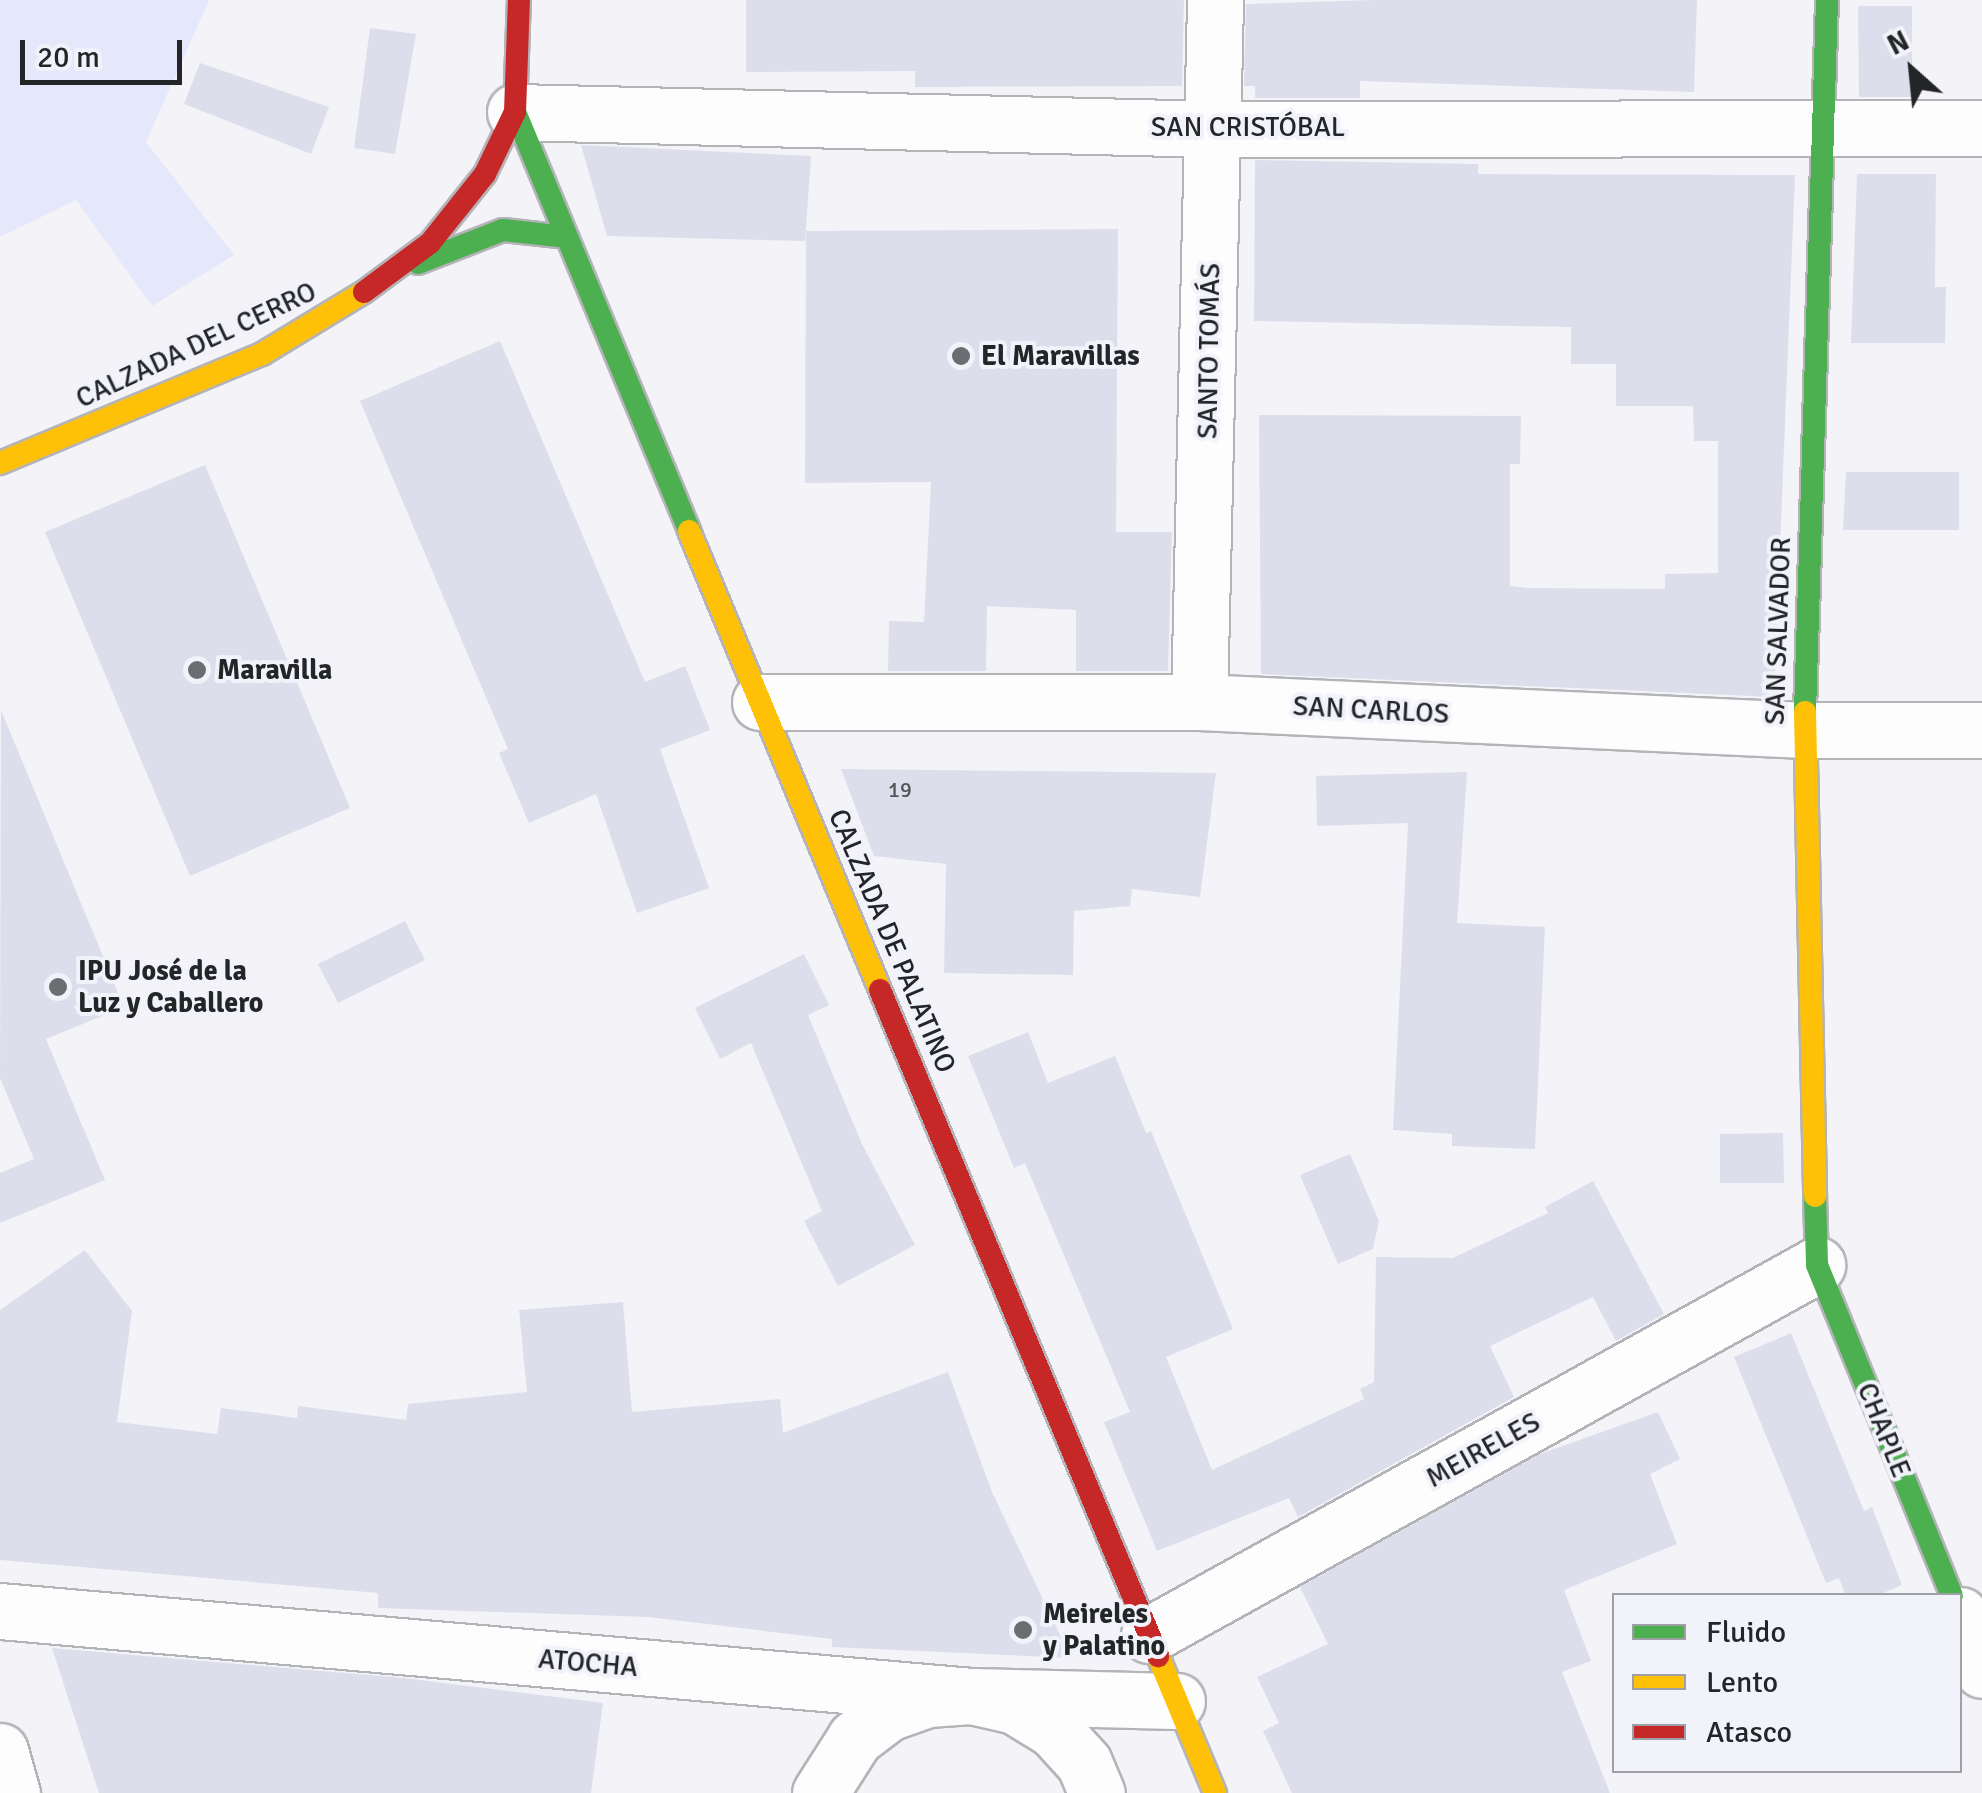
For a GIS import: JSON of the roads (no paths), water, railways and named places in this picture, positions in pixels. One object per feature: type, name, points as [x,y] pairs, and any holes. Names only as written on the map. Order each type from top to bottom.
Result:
[{"type":"street","name":"CALZADA DEL CERRO","points":[[0,463],[262,354],[384,282],[454,214],[485,174],[515,112],[519,0]]},
{"type":"street","name":"SANTO TOMÁS","points":[[1200,702],[1215,0]]},
{"type":"street","name":"SAN SALVADOR","points":[[1817,1265],[1804,730],[1828,126],[1827,0]]},
{"type":"street","name":"SAN CRISTÓBAL","points":[[515,112],[1214,129],[1982,128]]},
{"type":"street","name":"CALZADA DE PALATINO","points":[[515,112],[1215,1793]]},
{"type":"street","points":[[384,282],[441,251],[502,230],[566,237]]},
{"type":"street","name":"SAN CARLOS","points":[[760,702],[1200,702],[1804,730],[1982,730]]},
{"type":"street","name":"MEIRELES","points":[[1149,1635],[1817,1265]]},
{"type":"street","name":"CHAPLE","points":[[1817,1265],[1951,1593]]},
{"type":"street","name":"ATOCHA","points":[[0,1611],[839,1686],[971,1696],[1177,1701]]},
{"type":"street","points":[[1962,1620],[1982,1670]]},
{"type":"street","points":[[818,1793],[839,1686]]},
{"type":"street","points":[[818,1793],[854,1738],[888,1713],[928,1699],[971,1696],[1015,1706],[1054,1730],[1084,1763],[1098,1793]]},
{"type":"street","points":[[0,1750],[12,1793]]},
{"type":"place","name":"El Maravillas","points":[[961,356]]},
{"type":"place","name":"Maravilla","points":[[197,670]]},
{"type":"place","name":"IPU José de la Luz y Caballero","points":[[58,987]]},
{"type":"place","name":"Meireles y Palatino","points":[[1023,1630]]}]
